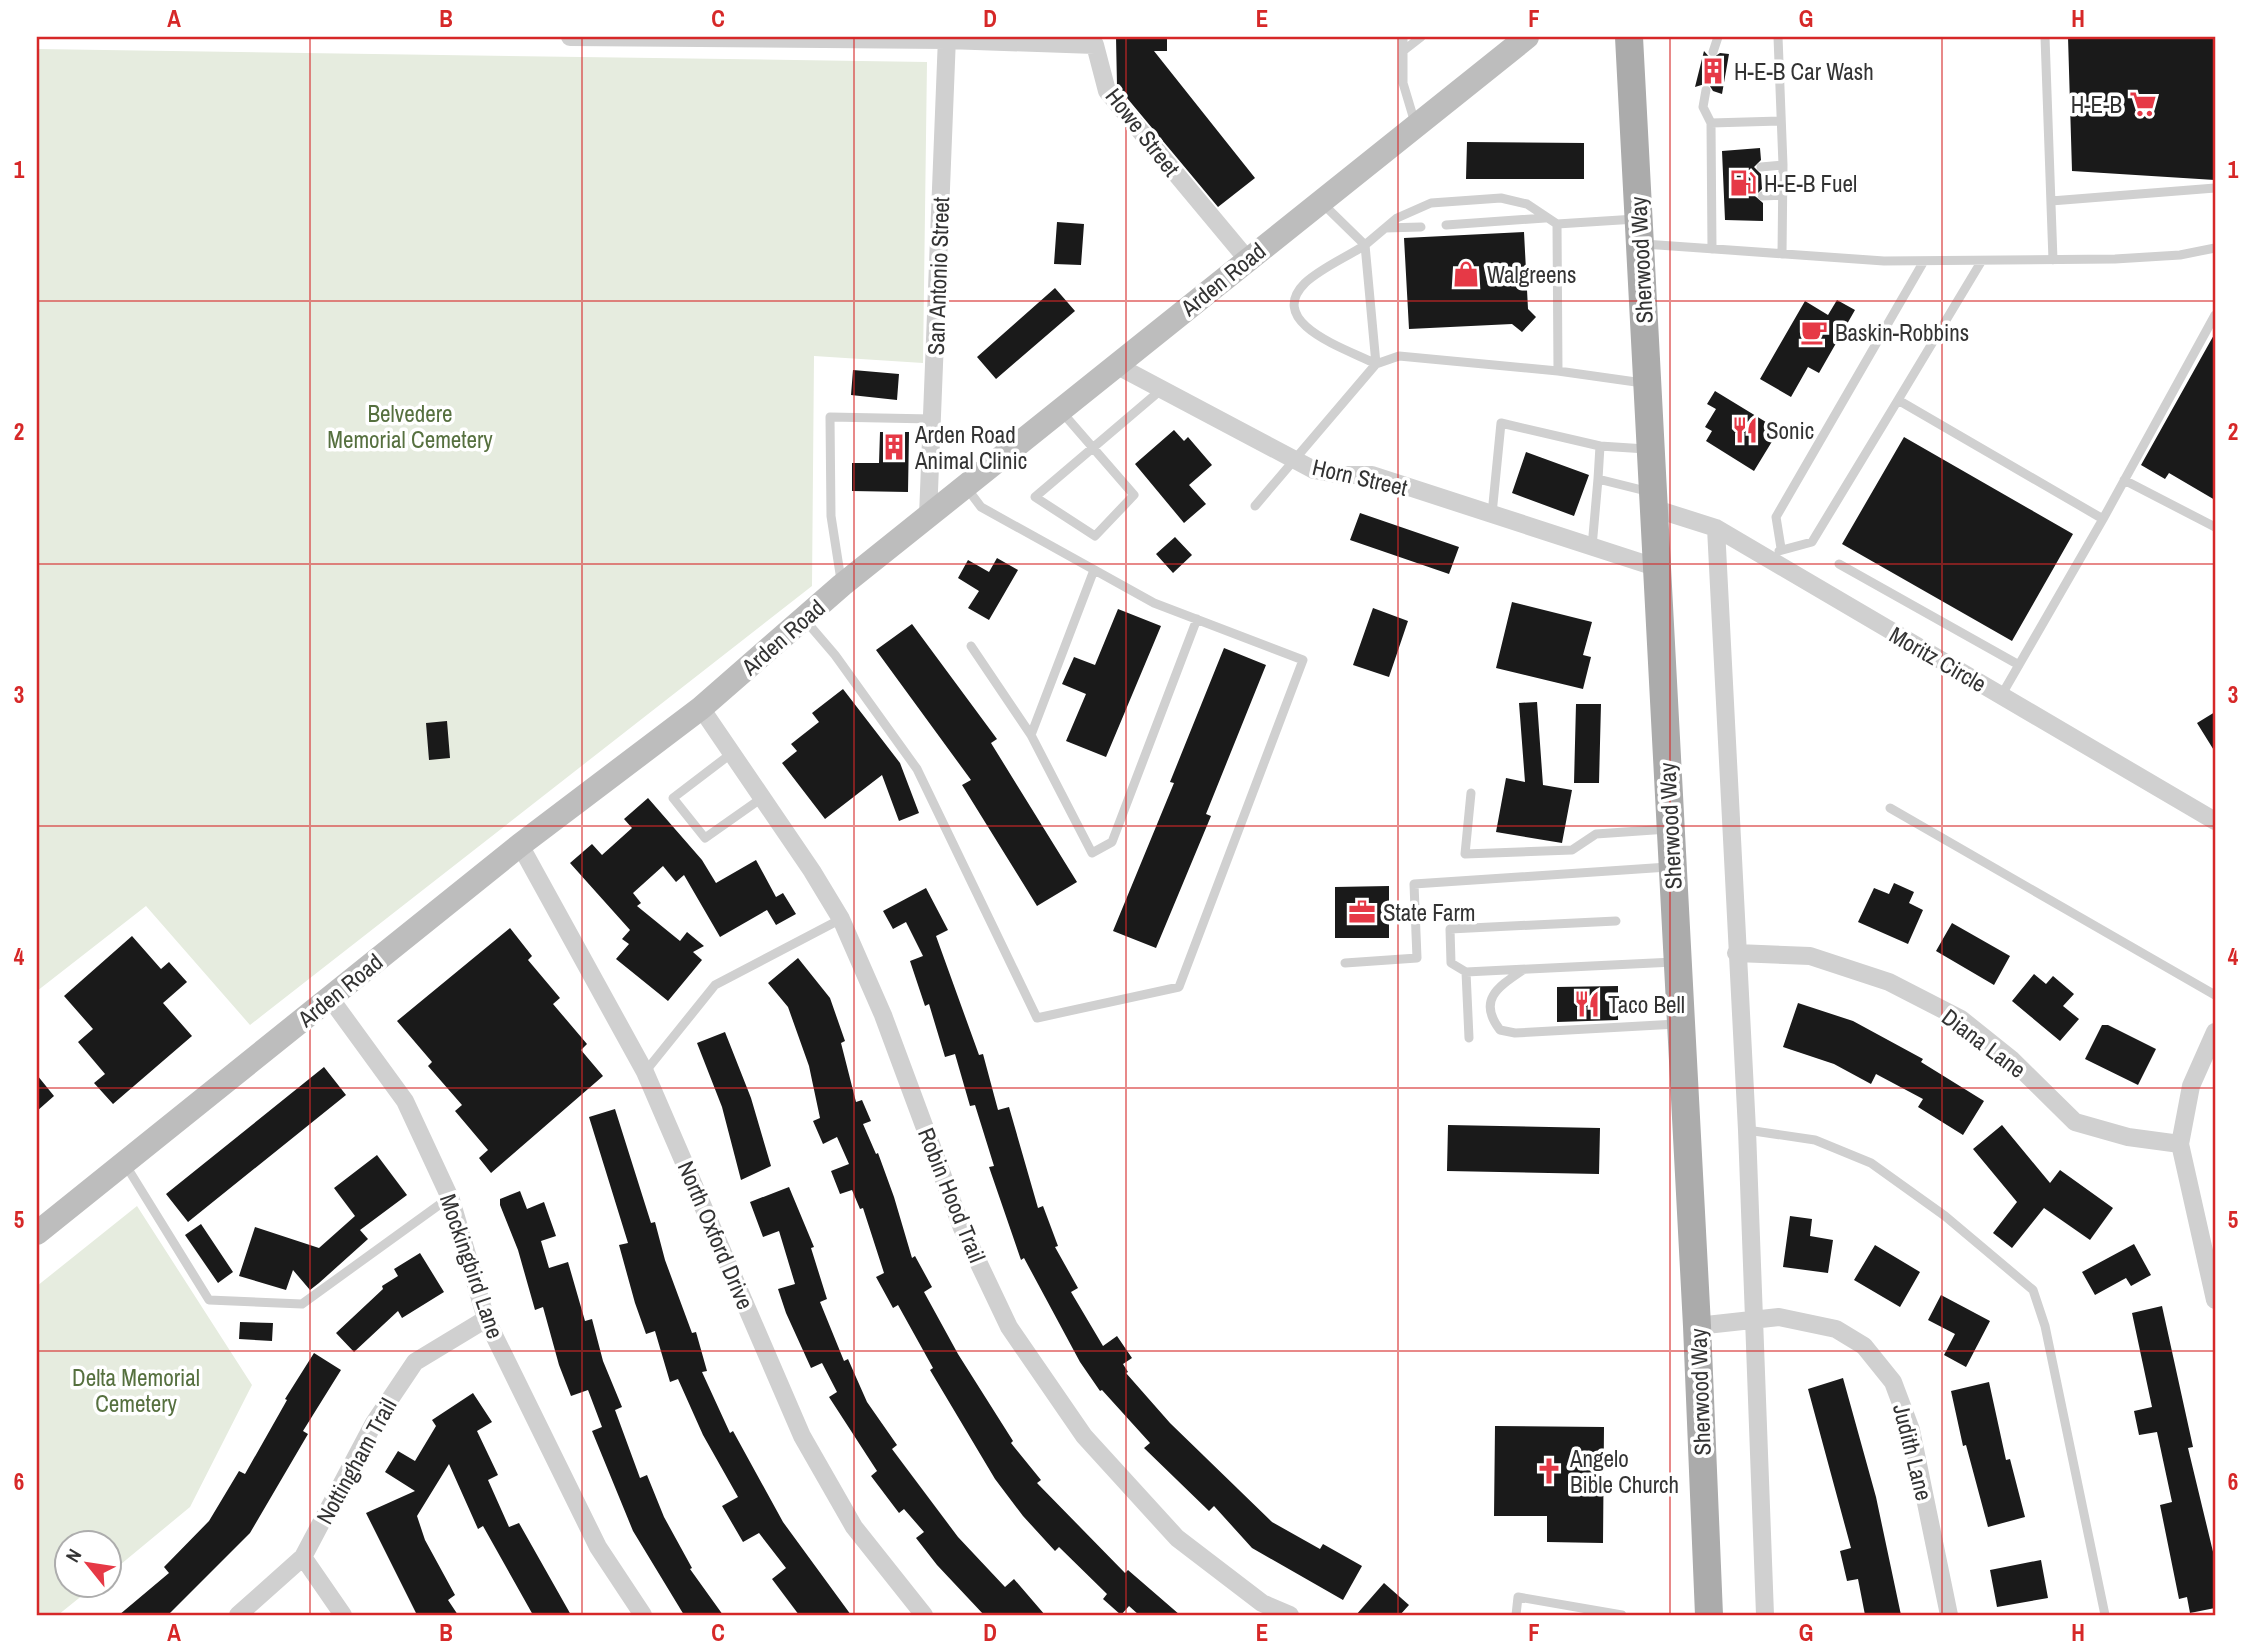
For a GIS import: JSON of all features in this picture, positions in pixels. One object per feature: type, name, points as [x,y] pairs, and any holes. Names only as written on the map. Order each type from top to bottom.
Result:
[{"type":"main road","name":"Arden Road","points":[[37,1233],[520,845],[701,708],[842,585],[1527,37]]},
{"type":"main road","name":"Sherwood Way","points":[[1629,37],[1697,1326],[1709,1615]]},
{"type":"street","name":"Howe Street","points":[[570,37],[1095,41],[1107,91],[1247,259]]},
{"type":"street","name":"San Antonio Street","points":[[928,516],[947,38]]},
{"type":"street","name":"Horn Street","points":[[1116,365],[1314,470],[1342,475],[1372,475],[1658,568]]},
{"type":"street","name":"Moritz Circle","points":[[1655,501],[1777,555],[2001,696],[2215,821]]},
{"type":"street","points":[[1716,528],[1747,1130],[1765,1615]]},
{"type":"street","name":"Robin Hood Trail","points":[[701,708],[841,919],[883,1015],[962,1228],[1009,1327],[1084,1436],[1177,1538],[1262,1602],[1290,1615]]},
{"type":"street","name":"North Oxford Drive","points":[[520,845],[645,1072],[803,1436],[854,1527],[924,1615]]},
{"type":"street","name":"Diana Lane","points":[[1737,953],[1810,956],[1889,982],[1961,1019],[2011,1059],[2075,1122],[2128,1137],[2179,1144]]},
{"type":"street","name":"Mockingbird Lane","points":[[330,998],[405,1101],[450,1197],[486,1319],[598,1546],[643,1615]]},
{"type":"street","points":[[2215,1032],[2191,1086],[2179,1144],[2215,1300]]},
{"type":"street","name":"Judith Lane","points":[[1697,1326],[1755,1322],[1779,1317],[1836,1329],[1864,1346],[1894,1382],[1911,1430],[1950,1615]]},
{"type":"street","name":"Nottingham Trail","points":[[238,1615],[303,1557],[374,1423],[415,1362],[486,1319]]},
{"type":"street","points":[[303,1557],[343,1615]]},
{"type":"lane","points":[[1403,37],[1402,83],[1416,125]]},
{"type":"lane","points":[[1403,51],[1421,37]]},
{"type":"lane","points":[[1713,52],[1718,37]]},
{"type":"lane","points":[[1778,37],[1783,165],[1782,254]]},
{"type":"lane","points":[[2045,37],[2053,260]]},
{"type":"lane","points":[[1706,90],[1703,107],[1711,123],[1712,249]]},
{"type":"lane","points":[[1711,123],[1781,121]]},
{"type":"lane","points":[[1761,167],[1783,165]]},
{"type":"lane","points":[[1712,172],[1723,171]]},
{"type":"lane","points":[[2051,201],[2215,188]]},
{"type":"lane","points":[[1762,196],[1783,195]]},
{"type":"lane","points":[[1376,363],[1304,328],[1296,317],[1295,301],[1305,284],[1365,245],[1396,218],[1431,203],[1501,198],[1527,204],[1557,224],[1640,231],[1712,249],[1782,254],[1981,262],[2180,255],[2215,248]]},
{"type":"lane","points":[[1712,198],[1724,198]]},
{"type":"lane","points":[[1320,201],[1365,245],[1376,363]]},
{"type":"lane","points":[[1446,225],[1545,218]]},
{"type":"lane","points":[[1557,224],[1558,371]]},
{"type":"lane","points":[[1385,228],[1421,227]]},
{"type":"lane","points":[[1924,261],[1776,517],[1777,555],[1812,542],[1981,262]]},
{"type":"lane","points":[[2001,696],[2103,519],[2215,315]]},
{"type":"lane","points":[[1255,506],[1376,363],[1399,356],[1558,371],[1648,384]]},
{"type":"lane","points":[[1060,410],[1094,448],[1134,495],[1095,536],[1035,497],[1094,448],[1162,389]]},
{"type":"lane","points":[[1898,400],[2103,519]]},
{"type":"lane","points":[[842,585],[831,516],[830,417],[932,419]]},
{"type":"lane","points":[[1492,514],[1501,423],[1600,446],[1652,449]]},
{"type":"lane","points":[[1591,547],[1600,446]]},
{"type":"lane","points":[[1598,479],[1655,501]]},
{"type":"lane","points":[[2124,480],[2215,527]]},
{"type":"lane","points":[[805,620],[835,655],[917,769],[1037,1018],[1179,987],[1303,660],[1154,603],[981,507],[965,486]]},
{"type":"lane","points":[[1839,564],[2019,665]]},
{"type":"lane","points":[[1031,735],[1094,570]]},
{"type":"lane","points":[[971,646],[1031,735],[1092,853],[1112,842],[1197,620]]},
{"type":"lane","points":[[732,753],[673,798],[705,838],[762,797]]},
{"type":"lane","points":[[1471,793],[1465,854],[1572,850],[1596,834],[1670,829]]},
{"type":"lane","points":[[1890,808],[2215,995]]},
{"type":"lane","points":[[1345,963],[1417,958],[1413,884],[1672,867]]},
{"type":"lane","points":[[645,1072],[715,985],[841,919]]},
{"type":"lane","points":[[1616,921],[1450,929],[1451,963],[1466,972],[1676,962]]},
{"type":"lane","points":[[1524,969],[1497,988],[1490,1002],[1490,1017],[1500,1030],[1515,1033],[1680,1024]]},
{"type":"lane","points":[[1466,972],[1469,1038]]},
{"type":"lane","points":[[1747,1130],[1815,1140],[1871,1163],[1945,1216],[2033,1290],[2045,1326],[2105,1615]]},
{"type":"lane","points":[[124,1163],[209,1300],[302,1304],[450,1197]]},
{"type":"lane","points":[[1516,1615],[1518,1597],[1622,1615]]},
{"type":"green space","name":"Belvedere Memorial Cemetery","points":[[37,49],[927,62],[923,363],[814,356],[812,586],[250,1025],[146,906],[37,991]]},
{"type":"green space","name":"Delta Memorial Cemetery","points":[[137,1206],[252,1385],[190,1507],[122,1563],[122,1530],[52,1530],[52,1600],[77,1600],[58,1615],[37,1615],[37,1286]]},
{"type":"building","points":[[1116,37],[1167,37],[1167,51],[1154,51],[1255,178],[1218,207],[1117,86]]},
{"type":"building","name":"H-E-B","points":[[2068,37],[2215,37],[2215,180],[2072,171]]},
{"type":"building","name":"H-E-B Car Wash","points":[[1704,51],[1711,59],[1720,53],[1729,54],[1722,94],[1713,91],[1708,83],[1695,87]]},
{"type":"building","points":[[1467,142],[1584,143],[1584,179],[1466,179]]},
{"type":"building","name":"H-E-B Fuel","points":[[1760,148],[1761,160],[1754,167],[1761,174],[1762,189],[1755,196],[1763,203],[1763,221],[1725,220],[1722,151]]},
{"type":"building","points":[[1057,222],[1084,224],[1081,265],[1054,264]]},
{"type":"building","name":"Walgreens","points":[[1524,232],[1528,309],[1536,317],[1522,332],[1512,324],[1409,329],[1404,238]]},
{"type":"building","points":[[1055,288],[1075,311],[996,379],[977,357]]},
{"type":"building","name":"Baskin-Robbins","points":[[1837,300],[1855,310],[1819,373],[1808,367],[1791,397],[1760,379],[1805,301],[1828,315]]},
{"type":"building","points":[[2215,333],[2215,500],[2169,473],[2165,479],[2141,465]]},
{"type":"building","points":[[853,370],[899,374],[897,400],[851,395]]},
{"type":"building","name":"Sonic","points":[[1715,391],[1779,430],[1754,471],[1706,441],[1712,431],[1705,427],[1716,409],[1707,404]]},
{"type":"building","points":[[1174,430],[1184,441],[1188,437],[1212,465],[1189,485],[1206,504],[1184,523],[1135,464]]},
{"type":"building","name":"Arden Road Animal Clinic","points":[[880,432],[909,432],[908,492],[852,491],[852,463],[879,463]]},
{"type":"building","points":[[1904,437],[2073,534],[2012,641],[1842,544]]},
{"type":"building","points":[[1526,452],[1589,475],[1574,516],[1512,493]]},
{"type":"building","points":[[1360,513],[1459,547],[1449,574],[1350,540]]},
{"type":"building","points":[[1175,537],[1192,555],[1173,573],[1156,554]]},
{"type":"building","points":[[997,558],[1018,570],[989,620],[968,608],[979,591],[958,578],[968,560],[989,572]]},
{"type":"building","points":[[1512,602],[1592,622],[1583,655],[1591,657],[1583,689],[1496,668]]},
{"type":"building","points":[[1373,608],[1408,621],[1389,677],[1353,665]]},
{"type":"building","points":[[1118,609],[1161,626],[1106,757],[1066,741],[1086,694],[1062,684],[1074,657],[1095,665]]},
{"type":"building","points":[[912,624],[997,739],[991,743],[1077,882],[1037,906],[962,785],[971,780],[876,650]]},
{"type":"building","points":[[1224,648],[1266,665],[1206,814],[1211,816],[1156,948],[1113,931],[1174,783],[1170,782]]},
{"type":"building","points":[[843,689],[900,763],[919,813],[899,821],[882,775],[825,819],[782,763],[797,751],[791,744],[819,722],[812,713]]},
{"type":"building","points":[[1537,702],[1543,785],[1572,790],[1562,843],[1496,832],[1506,778],[1525,782],[1519,703]]},
{"type":"building","points":[[1576,704],[1601,704],[1599,783],[1574,783]]},
{"type":"building","points":[[2215,712],[2215,752],[2197,723]]},
{"type":"building","points":[[447,721],[450,758],[429,760],[426,723]]},
{"type":"building","points":[[648,798],[702,860],[716,883],[756,860],[776,897],[783,893],[796,914],[776,925],[767,910],[720,937],[684,875],[676,882],[663,866],[633,893],[641,903],[637,906],[680,941],[687,932],[704,946],[693,952],[702,960],[668,1001],[616,959],[629,944],[622,939],[630,930],[570,863],[592,844],[602,855],[632,828],[624,819]]},
{"type":"building","points":[[1894,883],[1914,892],[1909,903],[1923,910],[1908,944],[1858,922],[1874,888],[1889,894]]},
{"type":"building","name":"State Farm","points":[[1389,886],[1389,938],[1335,938],[1335,887]]},
{"type":"building","points":[[926,888],[948,930],[936,936],[979,1055],[983,1054],[998,1110],[1009,1107],[1038,1208],[1043,1206],[1058,1246],[1055,1247],[1078,1288],[1071,1292],[1103,1346],[1117,1336],[1132,1358],[1123,1364],[1128,1372],[1126,1373],[1170,1423],[1272,1522],[1320,1549],[1323,1544],[1362,1566],[1343,1600],[1252,1548],[1214,1506],[1209,1511],[1144,1448],[1150,1443],[1102,1390],[1100,1391],[1080,1362],[1024,1258],[1021,1260],[989,1167],[994,1166],[975,1105],[970,1106],[955,1054],[945,1057],[929,1004],[925,1006],[910,961],[923,956],[906,922],[893,929],[883,911]]},
{"type":"building","points":[[1952,923],[2010,956],[1994,985],[1936,951]]},
{"type":"building","points":[[510,928],[532,956],[528,960],[560,998],[553,1004],[587,1044],[581,1050],[603,1076],[491,1173],[479,1158],[488,1150],[455,1111],[462,1105],[428,1066],[432,1062],[397,1021]]},
{"type":"building","points":[[132,936],[161,969],[169,962],[187,982],[163,1003],[192,1036],[113,1104],[94,1083],[105,1074],[78,1042],[93,1029],[64,996]]},
{"type":"building","points":[[798,958],[830,998],[845,1041],[841,1043],[856,1102],[862,1100],[871,1121],[863,1124],[876,1154],[878,1153],[912,1258],[915,1256],[932,1287],[924,1292],[958,1354],[1013,1441],[1011,1443],[1041,1480],[1037,1483],[1125,1573],[1128,1570],[1180,1615],[1139,1615],[1129,1606],[1121,1615],[1103,1599],[1107,1594],[1059,1547],[1055,1551],[1023,1516],[995,1479],[930,1370],[933,1368],[898,1305],[893,1308],[876,1277],[884,1273],[863,1208],[860,1209],[852,1190],[840,1194],[831,1171],[849,1164],[837,1137],[823,1144],[813,1121],[820,1118],[809,1066],[788,1007],[768,983]]},
{"type":"building","points":[[2034,974],[2046,984],[2053,976],[2074,994],[2063,1006],[2079,1019],[2060,1041],[2012,1001]]},
{"type":"building","name":"Taco Bell","points":[[1618,986],[1618,1020],[1557,1022],[1557,987]]},
{"type":"building","points":[[1798,1003],[1853,1021],[1923,1059],[1921,1062],[1984,1101],[1963,1135],[1918,1107],[1923,1099],[1876,1074],[1871,1084],[1834,1064],[1783,1047]]},
{"type":"building","points":[[2102,1025],[2108,1025],[2156,1049],[2138,1085],[2085,1059]]},
{"type":"building","points":[[725,1032],[751,1098],[771,1166],[741,1180],[722,1107],[697,1043]]},
{"type":"building","points":[[324,1067],[346,1095],[188,1222],[166,1194]]},
{"type":"building","points":[[37,1075],[54,1096],[37,1111]]},
{"type":"building","points":[[615,1109],[651,1223],[655,1222],[665,1260],[692,1333],[696,1332],[707,1371],[702,1372],[730,1433],[733,1431],[783,1522],[851,1615],[799,1615],[772,1579],[786,1568],[759,1533],[743,1542],[722,1506],[738,1497],[703,1435],[678,1379],[670,1382],[655,1331],[646,1334],[619,1245],[628,1243],[589,1117]]},
{"type":"building","points":[[1448,1125],[1600,1128],[1599,1174],[1447,1171]]},
{"type":"building","points":[[2002,1125],[2050,1183],[2060,1170],[2113,1208],[2090,1240],[2044,1208],[2012,1248],[1993,1233],[2017,1202],[1973,1149]]},
{"type":"building","points":[[377,1155],[407,1195],[360,1230],[368,1239],[319,1283],[310,1290],[293,1270],[286,1290],[239,1276],[255,1227],[319,1248],[355,1216],[334,1188]]},
{"type":"building","points":[[789,1187],[814,1247],[811,1248],[827,1299],[820,1302],[844,1361],[848,1359],[867,1402],[897,1445],[892,1449],[958,1537],[1005,1587],[1014,1579],[1045,1615],[984,1615],[937,1565],[916,1538],[924,1532],[904,1509],[899,1513],[871,1476],[877,1471],[829,1397],[837,1392],[822,1363],[811,1368],[786,1313],[778,1289],[795,1284],[779,1231],[763,1237],[750,1202]]},
{"type":"building","points":[[520,1191],[527,1209],[544,1202],[556,1236],[541,1241],[549,1268],[568,1262],[585,1321],[592,1319],[603,1361],[622,1407],[615,1410],[640,1478],[647,1475],[664,1517],[692,1568],[690,1569],[723,1615],[684,1615],[633,1531],[592,1431],[602,1427],[588,1390],[571,1396],[559,1365],[543,1307],[535,1310],[518,1250],[500,1205],[500,1199]]},
{"type":"building","points":[[1790,1216],[1812,1219],[1810,1236],[1833,1240],[1828,1273],[1783,1267]]},
{"type":"building","points":[[201,1224],[233,1272],[218,1283],[185,1235]]},
{"type":"building","points":[[2134,1244],[2151,1275],[2131,1286],[2126,1278],[2095,1295],[2082,1272]]},
{"type":"building","points":[[1875,1245],[1920,1272],[1900,1307],[1854,1280]]},
{"type":"building","points":[[420,1253],[444,1292],[402,1318],[398,1311],[354,1352],[336,1333],[383,1289],[382,1286],[398,1276],[394,1269]]},
{"type":"building","points":[[1941,1295],[1990,1321],[1966,1367],[1944,1355],[1955,1334],[1928,1320]]},
{"type":"building","points":[[2162,1306],[2193,1447],[2188,1448],[2215,1560],[2215,1608],[2190,1613],[2187,1597],[2179,1599],[2160,1505],[2172,1502],[2157,1432],[2139,1435],[2134,1411],[2152,1407],[2132,1313]]},
{"type":"building","points":[[240,1322],[273,1323],[272,1341],[239,1339]]},
{"type":"building","points":[[314,1353],[341,1370],[303,1431],[308,1434],[250,1533],[168,1615],[119,1615],[169,1573],[164,1567],[209,1521],[239,1471],[245,1474],[287,1400],[285,1399]]},
{"type":"building","points":[[1843,1378],[1876,1497],[1901,1615],[1865,1615],[1858,1579],[1847,1581],[1840,1551],[1851,1548],[1808,1389]]},
{"type":"building","points":[[1989,1382],[2006,1460],[2010,1459],[2025,1517],[1988,1527],[1966,1445],[1963,1446],[1951,1391]]},
{"type":"building","points":[[473,1393],[492,1422],[477,1431],[498,1475],[488,1480],[509,1527],[519,1523],[571,1615],[533,1615],[483,1526],[478,1529],[449,1464],[417,1516],[425,1540],[455,1595],[448,1600],[458,1615],[417,1615],[366,1513],[415,1491],[385,1472],[398,1451],[415,1461],[436,1426],[432,1420]]},
{"type":"building","name":"Angelo Bible Church","points":[[1495,1426],[1604,1427],[1603,1543],[1547,1542],[1547,1516],[1494,1516]]},
{"type":"building","points":[[2041,1560],[2048,1598],[1997,1607],[1990,1570]]},
{"type":"building","points":[[1384,1583],[1409,1605],[1400,1615],[1356,1615]]},
{"type":"place","name":"H-E-B Car Wash","points":[[1713,71]]},
{"type":"place","name":"H-E-B","points":[[2143,104]]},
{"type":"place","name":"H-E-B Fuel","points":[[1743,183]]},
{"type":"place","name":"Walgreens","points":[[1466,274]]},
{"type":"place","name":"Baskin-Robbins","points":[[1814,332]]},
{"type":"place","name":"Sonic","points":[[1745,430]]},
{"type":"place","name":"Arden Road Animal Clinic","points":[[894,447]]},
{"type":"place","name":"State Farm","points":[[1362,912]]},
{"type":"place","name":"Taco Bell","points":[[1587,1004]]},
{"type":"place","name":"Angelo Bible Church","points":[[1549,1471]]}]
